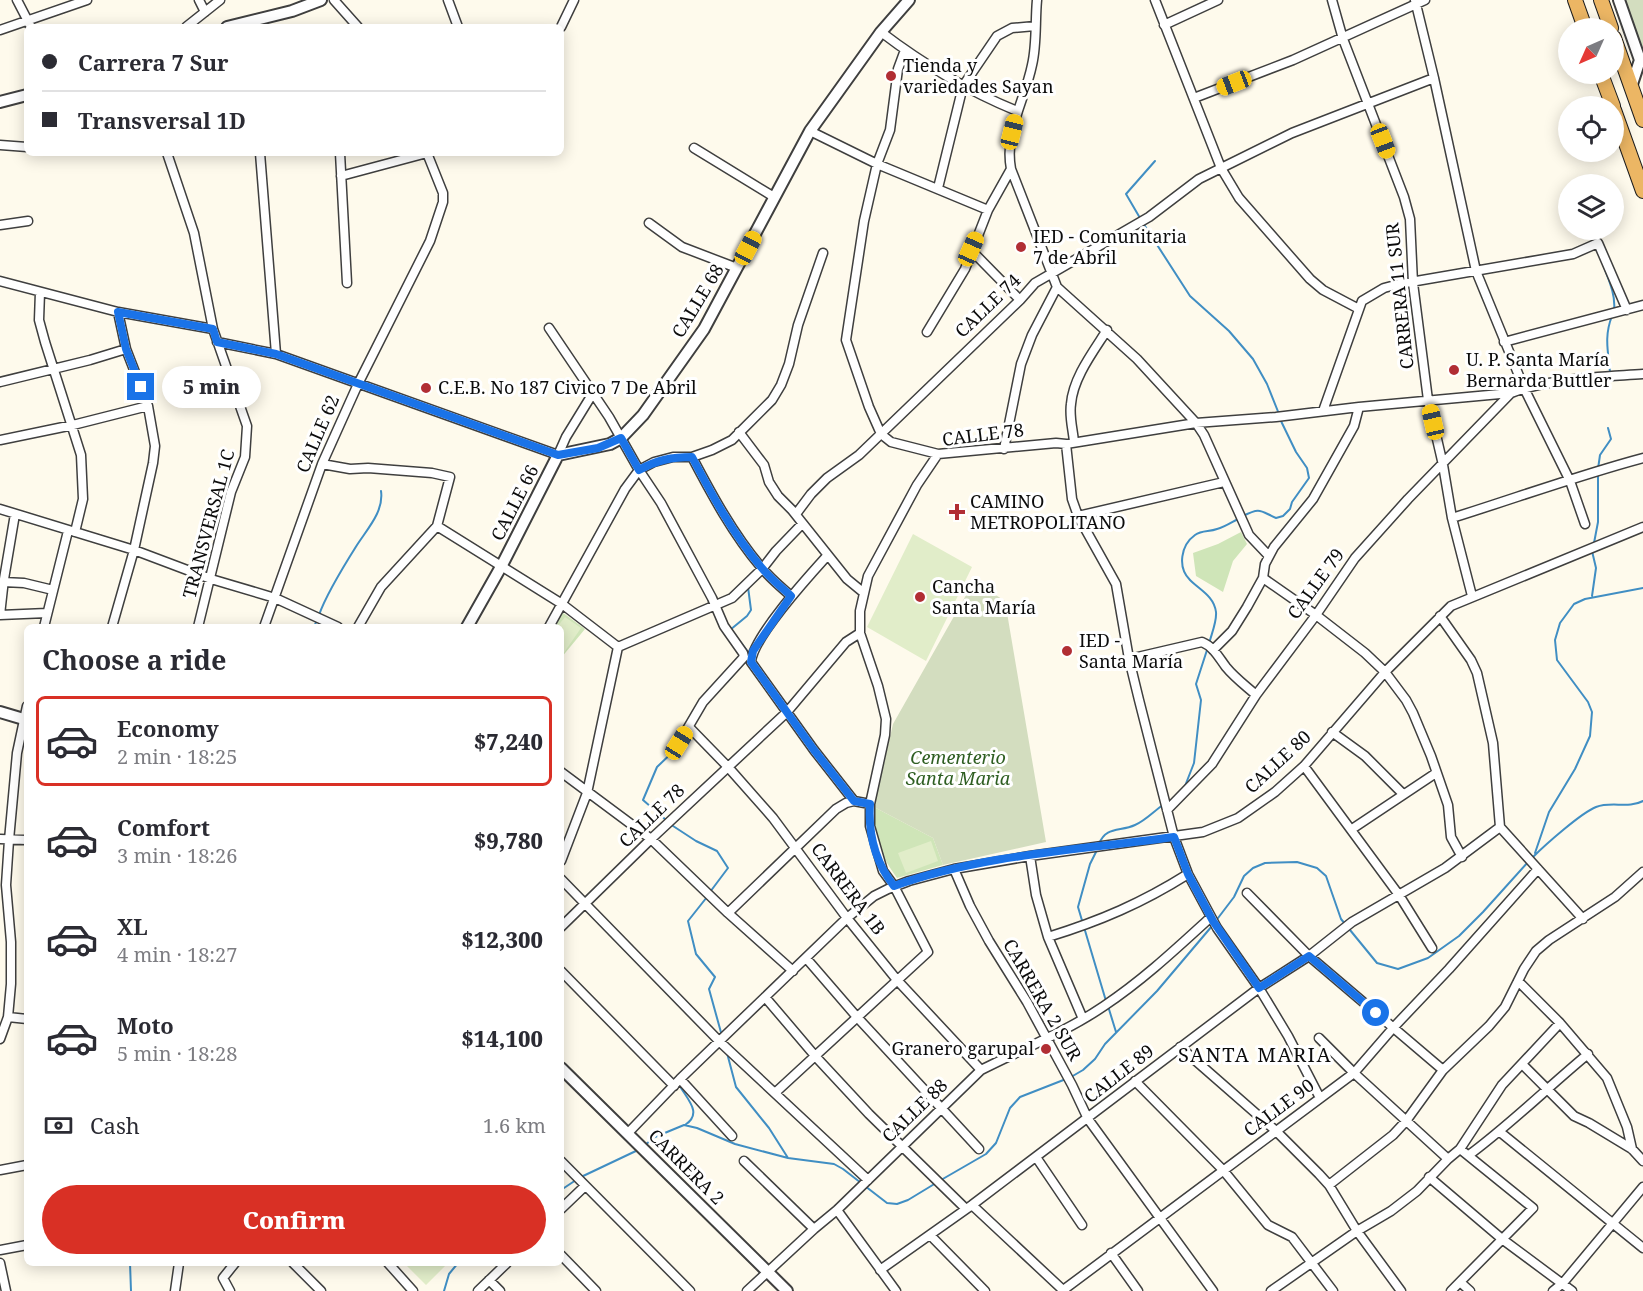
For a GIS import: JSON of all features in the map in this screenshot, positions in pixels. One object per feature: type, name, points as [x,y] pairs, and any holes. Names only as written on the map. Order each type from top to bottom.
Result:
[{"type":"highway","points":[[1575,0],[1581,18]]},
{"type":"highway","points":[[1601,0],[1607,18]]},
{"type":"highway","points":[[1624,67],[1643,120]]},
{"type":"highway","points":[[1624,138],[1643,191]]},
{"type":"street","points":[[16,0],[29,24],[87,0]]},
{"type":"street","points":[[198,0],[205,12]]},
{"type":"street","points":[[190,24],[220,0]]},
{"type":"street","points":[[247,24],[321,0]]},
{"type":"street","points":[[334,0],[355,24]]},
{"type":"street","points":[[448,0],[457,24]]},
{"type":"street","points":[[562,24],[574,0]]},
{"type":"street","name":"CALLE 68","points":[[558,455],[598,448],[621,438],[643,415],[704,329],[810,130],[881,32],[909,0]]},
{"type":"street","points":[[1037,0],[1033,63],[1017,111],[1008,154],[1011,169],[1057,287],[1137,359],[1196,423],[1204,435],[1253,541],[1268,555]]},
{"type":"street","points":[[1155,0],[1221,168],[1239,198],[1310,279],[1323,290],[1359,309]]},
{"type":"street","points":[[1164,25],[1218,0]]},
{"type":"street","name":"CARRERA 11 SUR","points":[[1332,0],[1343,39],[1404,197],[1410,219],[1413,283],[1428,400],[1452,518],[1472,596]]},
{"type":"street","points":[[1619,0],[1640,60],[1631,87]]},
{"type":"street","points":[[1194,98],[1343,39],[1418,1],[1476,271],[1524,388],[1570,481],[1585,524]]},
{"type":"street","points":[[0,30],[24,25]]},
{"type":"street","points":[[938,188],[963,86],[997,36],[1012,28],[1035,26]]},
{"type":"street","points":[[881,32],[905,50],[963,86],[1017,111]]},
{"type":"street","points":[[905,50],[898,69],[890,130],[877,164],[864,221],[846,340],[869,407],[881,434],[891,442],[938,454]]},
{"type":"street","name":"CALLE 74","points":[[796,514],[827,478],[859,455],[1035,283],[1051,272],[1142,221],[1188,187],[1221,168],[1292,133],[1434,78]]},
{"type":"street","points":[[0,102],[24,96]]},
{"type":"street","points":[[810,130],[877,164],[988,210]]},
{"type":"street","points":[[0,145],[24,147]]},
{"type":"street","points":[[694,148],[774,197]]},
{"type":"street","name":"TRANSVERSAL 1C","points":[[168,156],[194,233],[213,329],[248,426],[245,457],[231,492],[199,624]]},
{"type":"street","points":[[260,156],[276,354]]},
{"type":"street","points":[[340,156],[347,283]]},
{"type":"street","points":[[341,176],[416,156]]},
{"type":"street","name":"CALLE 62","points":[[265,624],[322,464],[358,384],[430,241],[443,193],[428,156]]},
{"type":"street","points":[[927,332],[965,269],[988,210],[1011,169]]},
{"type":"street","points":[[0,225],[28,221]]},
{"type":"street","points":[[649,223],[682,247],[737,268]]},
{"type":"street","points":[[1323,411],[1362,301],[1369,295],[1399,284],[1573,254],[1598,243],[1627,310]]},
{"type":"street","points":[[971,249],[1020,300]]},
{"type":"street","points":[[551,624],[625,489],[639,470],[654,462],[673,457],[692,457],[722,446],[732,440],[766,407],[781,385],[789,364],[798,325],[823,253]]},
{"type":"street","points":[[0,281],[118,312],[213,329]]},
{"type":"street","points":[[1004,449],[1021,364],[1032,335],[1057,287]]},
{"type":"street","points":[[40,292],[39,320],[73,425],[81,456],[84,483],[83,499],[53,590],[44,624]]},
{"type":"street","points":[[1504,342],[1614,314],[1643,304]]},
{"type":"street","points":[[113,624],[134,550],[155,446],[148,406],[126,349],[118,312]]},
{"type":"street","points":[[549,328],[593,393],[675,526],[724,626],[747,660],[854,801]]},
{"type":"street","points":[[1107,330],[1078,379],[1070,403],[1072,499],[1078,516],[1116,584],[1129,659],[1174,837],[1188,874],[1214,922],[1259,988],[1288,1036],[1320,1098]]},
{"type":"street","points":[[217,342],[276,354],[558,455]]},
{"type":"street","points":[[0,382],[126,349]]},
{"type":"street","name":"CALLE 78","points":[[564,924],[651,839],[788,712],[846,642],[860,633],[860,611],[868,576],[917,485],[938,454],[1070,443],[1196,423],[1280,417],[1511,393],[1524,388],[1601,377],[1643,374]]},
{"type":"street","name":"CALLE 66","points":[[468,624],[502,565],[577,418],[593,393]]},
{"type":"street","name":"CALLE 79","points":[[1167,810],[1212,764],[1256,695],[1355,558],[1408,499],[1511,393]]},
{"type":"street","points":[[0,440],[148,406]]},
{"type":"street","points":[[1210,647],[1232,631],[1263,578],[1268,555],[1314,499],[1354,426],[1359,407]]},
{"type":"street","points":[[740,432],[764,465],[773,489],[796,514],[847,579],[864,594]]},
{"type":"street","points":[[692,457],[722,513],[762,569],[791,596]]},
{"type":"street","points":[[1452,518],[1598,470],[1643,458]]},
{"type":"street","points":[[322,464],[350,469],[432,472],[450,477],[437,526],[381,587],[360,624]]},
{"type":"street","points":[[1078,516],[1224,482]]},
{"type":"street","points":[[0,509],[134,550],[211,579],[275,598],[332,624]]},
{"type":"street","points":[[15,514],[3,582],[0,615],[46,613]]},
{"type":"street","points":[[618,646],[716,607],[732,598],[762,569],[802,524]]},
{"type":"street","points":[[437,526],[562,604],[618,646]]},
{"type":"street","name":"CALLE 80","points":[[628,1133],[847,918],[874,896],[894,886],[954,869],[1203,832],[1238,818],[1275,792],[1304,766],[1385,672],[1451,606],[1643,527]]},
{"type":"street","points":[[679,743],[691,729],[703,702],[747,660],[791,596],[827,555]]},
{"type":"street","points":[[1263,578],[1316,615],[1385,672],[1413,713],[1448,805],[1451,837],[1462,857]]},
{"type":"street","points":[[3,582],[24,583],[53,590]]},
{"type":"street","points":[[1440,616],[1471,660],[1477,673],[1493,743],[1500,827],[1582,919]]},
{"type":"street","points":[[776,1092],[928,952],[894,886],[883,871],[870,826],[870,804],[885,735],[886,719],[860,633]]},
{"type":"street","points":[[1129,659],[1202,642],[1210,647],[1227,669],[1256,695]]},
{"type":"street","points":[[564,853],[587,793],[618,646]]},
{"type":"street","points":[[0,712],[24,719]]},
{"type":"street","points":[[0,1039],[11,984],[5,839],[17,753],[24,727]]},
{"type":"street","name":"CARRERA 1B","points":[[691,729],[728,767],[796,846],[847,918],[897,980],[981,1070]]},
{"type":"street","points":[[1332,732],[1365,756],[1403,794]]},
{"type":"street","points":[[1304,766],[1399,895],[1432,948]]},
{"type":"street","points":[[1352,829],[1437,773]]},
{"type":"street","points":[[564,774],[651,839],[793,971]]},
{"type":"street","points":[[728,913],[836,809],[846,802],[870,804]]},
{"type":"street","name":"CALLE 89","points":[[880,1270],[930,1236],[1088,1119],[1259,988],[1309,956],[1352,922],[1462,857],[1500,827]]},
{"type":"street","points":[[5,839],[24,840]]},
{"type":"street","points":[[1030,856],[1036,895],[1048,937],[1083,1019]]},
{"type":"street","name":"CALLE 90","points":[[1063,1291],[1354,1074],[1393,1028],[1449,969],[1536,867]]},
{"type":"street","name":"CARRERA 2 SUR","points":[[954,869],[970,906],[1047,1038],[1088,1119],[1213,1291]]},
{"type":"street","points":[[874,896],[881,883],[883,871]]},
{"type":"street","points":[[1329,1185],[1393,1135],[1406,1121],[1443,1070],[1490,1026],[1505,1007],[1536,951],[1615,897],[1643,872]]},
{"type":"street","points":[[1048,937],[1083,926],[1159,892],[1188,874]]},
{"type":"street","points":[[564,882],[720,1042],[776,1092],[865,1183]]},
{"type":"street","points":[[1247,893],[1309,956],[1443,1070]]},
{"type":"street","name":"CALLE 88","points":[[747,1291],[837,1210],[981,1070],[1047,1038],[1107,1004],[1214,922]]},
{"type":"street","points":[[806,958],[857,1017],[979,1149]]},
{"type":"street","points":[[564,974],[732,1136]]},
{"type":"street","points":[[1518,981],[1560,1023],[1607,1078],[1632,1149]]},
{"type":"street","points":[[765,997],[816,1057],[902,1146],[946,1189],[1063,1291]]},
{"type":"street","points":[[4,1021],[24,1019]]},
{"type":"street","points":[[1271,1291],[1418,1191],[1429,1177],[1460,1149],[1496,1094],[1560,1023]]},
{"type":"street","points":[[1319,1038],[1354,1074],[1448,1159]]},
{"type":"street","points":[[1180,1047],[1276,1131],[1329,1185],[1357,1231],[1401,1291]]},
{"type":"street","points":[[1469,1155],[1500,1132],[1588,1054]]},
{"type":"street","points":[[1522,1064],[1577,1118],[1632,1149],[1643,1161]]},
{"type":"street","name":"CARRERA 2","points":[[564,1076],[643,1147],[787,1291]]},
{"type":"street","points":[[1135,1081],[1223,1170],[1268,1225],[1292,1237],[1334,1291]]},
{"type":"street","points":[[1500,1132],[1643,1248]]},
{"type":"street","points":[[1451,1291],[1533,1208],[1460,1149]]},
{"type":"street","points":[[1036,1157],[1082,1225]]},
{"type":"street","points":[[744,1161],[814,1229]]},
{"type":"street","points":[[564,1164],[690,1291]]},
{"type":"street","points":[[0,1170],[24,1166]]},
{"type":"street","points":[[1429,1177],[1502,1239],[1566,1288]]},
{"type":"street","points":[[564,1206],[583,1185]]},
{"type":"street","points":[[1553,1291],[1566,1288],[1643,1187]]},
{"type":"street","points":[[837,1210],[896,1291]]},
{"type":"street","points":[[930,1236],[985,1291]]},
{"type":"street","points":[[0,1250],[24,1246]]},
{"type":"street","points":[[1111,1253],[1138,1291]]},
{"type":"street","points":[[564,1258],[596,1291]]},
{"type":"street","points":[[0,1263],[6,1291]]},
{"type":"street","points":[[175,1291],[179,1266]]},
{"type":"street","points":[[230,1291],[224,1281],[226,1273],[232,1266]]},
{"type":"street","points":[[296,1266],[321,1291]]},
{"type":"street","points":[[391,1266],[413,1291]]},
{"type":"street","points":[[478,1291],[504,1266]]},
{"type":"street","points":[[489,1280],[500,1291]]},
{"type":"street","points":[[1460,1282],[1470,1291]]},
{"type":"green space","points":[[1621,0],[1643,0],[1643,47],[1639,49]]},
{"type":"green space","points":[[1241,532],[1247,544],[1233,561],[1223,592],[1196,576],[1193,553]]},
{"type":"green space","name":"Cancha Santa María","points":[[913,534],[972,567],[926,661],[867,627]]},
{"type":"green space","name":"Cementerio Santa Maria","points":[[974,581],[1005,601],[1046,842],[943,865],[933,838],[874,807],[893,724]]},
{"type":"green space","points":[[562,612],[585,629],[564,654],[564,624],[555,624]]},
{"type":"green space","points":[[565,617],[581,628],[564,653],[564,624],[559,624]]},
{"type":"green space","points":[[874,807],[933,838],[943,865],[897,878],[879,845]]},
{"type":"green space","points":[[931,841],[938,861],[906,873],[898,853]]},
{"type":"green space","points":[[407,1266],[445,1266],[426,1285]]},
{"type":"waterway","points":[[1140,218],[1126,194],[1155,161]]},
{"type":"waterway","points":[[1143,223],[1190,296],[1229,331],[1253,359],[1267,384],[1279,414]]},
{"type":"waterway","points":[[1603,264],[1613,293],[1614,310]]},
{"type":"waterway","points":[[1610,372],[1607,337],[1612,316]]},
{"type":"waterway","points":[[1243,516],[1257,511],[1276,518],[1283,516],[1290,509],[1292,502],[1309,478],[1307,468],[1296,452],[1280,419]]},
{"type":"waterway","points":[[1598,469],[1600,455],[1611,439],[1608,428]]},
{"type":"waterway","points":[[1594,543],[1598,522],[1598,474]]},
{"type":"waterway","points":[[319,615],[336,580],[378,512],[381,491]]},
{"type":"waterway","points":[[1209,644],[1216,620],[1215,606],[1210,597],[1186,575],[1182,556],[1186,544],[1195,535],[1220,528],[1238,519]]},
{"type":"waterway","points":[[1592,551],[1596,568],[1592,596]]},
{"type":"waterway","points":[[731,631],[751,610],[748,587]]},
{"type":"waterway","points":[[1535,853],[1549,812],[1575,769],[1590,736],[1592,712],[1588,702],[1557,660],[1555,640],[1560,623],[1574,604],[1585,599],[1643,588]]},
{"type":"waterway","points":[[315,624],[317,620]]},
{"type":"waterway","points":[[727,682],[749,657],[739,640]]},
{"type":"waterway","points":[[1185,786],[1194,763],[1201,700],[1196,684],[1207,650]]},
{"type":"waterway","points":[[666,820],[643,800],[657,767],[679,746]]},
{"type":"waterway","points":[[1533,857],[1554,837],[1589,810],[1602,805],[1632,804],[1643,801]]},
{"type":"waterway","points":[[1099,844],[1105,834],[1139,823],[1163,805]]},
{"type":"waterway","points":[[670,824],[717,851],[728,868],[710,892]]},
{"type":"waterway","points":[[1097,850],[1090,864],[1078,907],[1106,1001]]},
{"type":"waterway","points":[[1215,922],[1234,897],[1244,876],[1253,868],[1265,863],[1297,862],[1317,868],[1326,876],[1341,919],[1377,963],[1398,969],[1428,958],[1459,936],[1529,861]]},
{"type":"waterway","points":[[707,897],[688,921],[696,954],[715,977],[709,989],[722,1036]]},
{"type":"waterway","points":[[1071,1077],[1095,1059],[1105,1044],[1157,991],[1212,926]]},
{"type":"waterway","points":[[1108,1006],[1116,1032]]},
{"type":"waterway","points":[[727,1053],[736,1087],[769,1128],[788,1158]]},
{"type":"waterway","points":[[941,1180],[986,1154],[996,1143],[1010,1108],[1020,1097],[1066,1079]]},
{"type":"waterway","points":[[681,1088],[693,1112],[690,1121],[685,1125]]},
{"type":"waterway","points":[[645,1145],[655,1137],[684,1125],[697,1128],[735,1144],[788,1158],[834,1164],[887,1203],[897,1204],[908,1200],[936,1183]]},
{"type":"waterway","points":[[581,1177],[638,1150]]},
{"type":"waterway","points":[[564,1188],[576,1180]]},
{"type":"waterway","points":[[130,1266],[131,1291]]},
{"type":"waterway","points":[[444,1291],[449,1274],[456,1266]]},
{"type":"place","name":"Tienda y variedades Sayan","points":[[891,76]]},
{"type":"place","name":"IED - Comunitaria 7 de Abril","points":[[1021,247]]},
{"type":"place","name":"U. P. Santa María Bernarda Buttler","points":[[1454,370]]},
{"type":"place","name":"C.E.B. No 187 Civico 7 De Abril","points":[[426,388]]},
{"type":"place","name":"CAMINO METROPOLITANO","points":[[957,512]]},
{"type":"place","name":"Cancha Santa María","points":[[920,597]]},
{"type":"place","name":"IED - Santa María","points":[[1067,651]]},
{"type":"place","name":"Granero garupal","points":[[1046,1049]]},
{"type":"district","name":"SANTA MARIA","points":[[1255,1055]]},
{"type":"route","points":[[141,387],[126,349],[118,312],[213,329],[217,342],[276,354],[558,455],[598,448],[621,438],[639,470],[654,462],[673,457],[692,457],[722,513],[743,545],[762,569],[791,596],[753,651],[751,662],[854,801],[870,804],[872,838],[883,871],[894,886],[954,869],[1030,856],[1174,837],[1188,874],[1213,921],[1259,988],[1309,956],[1376,1013]]}]
